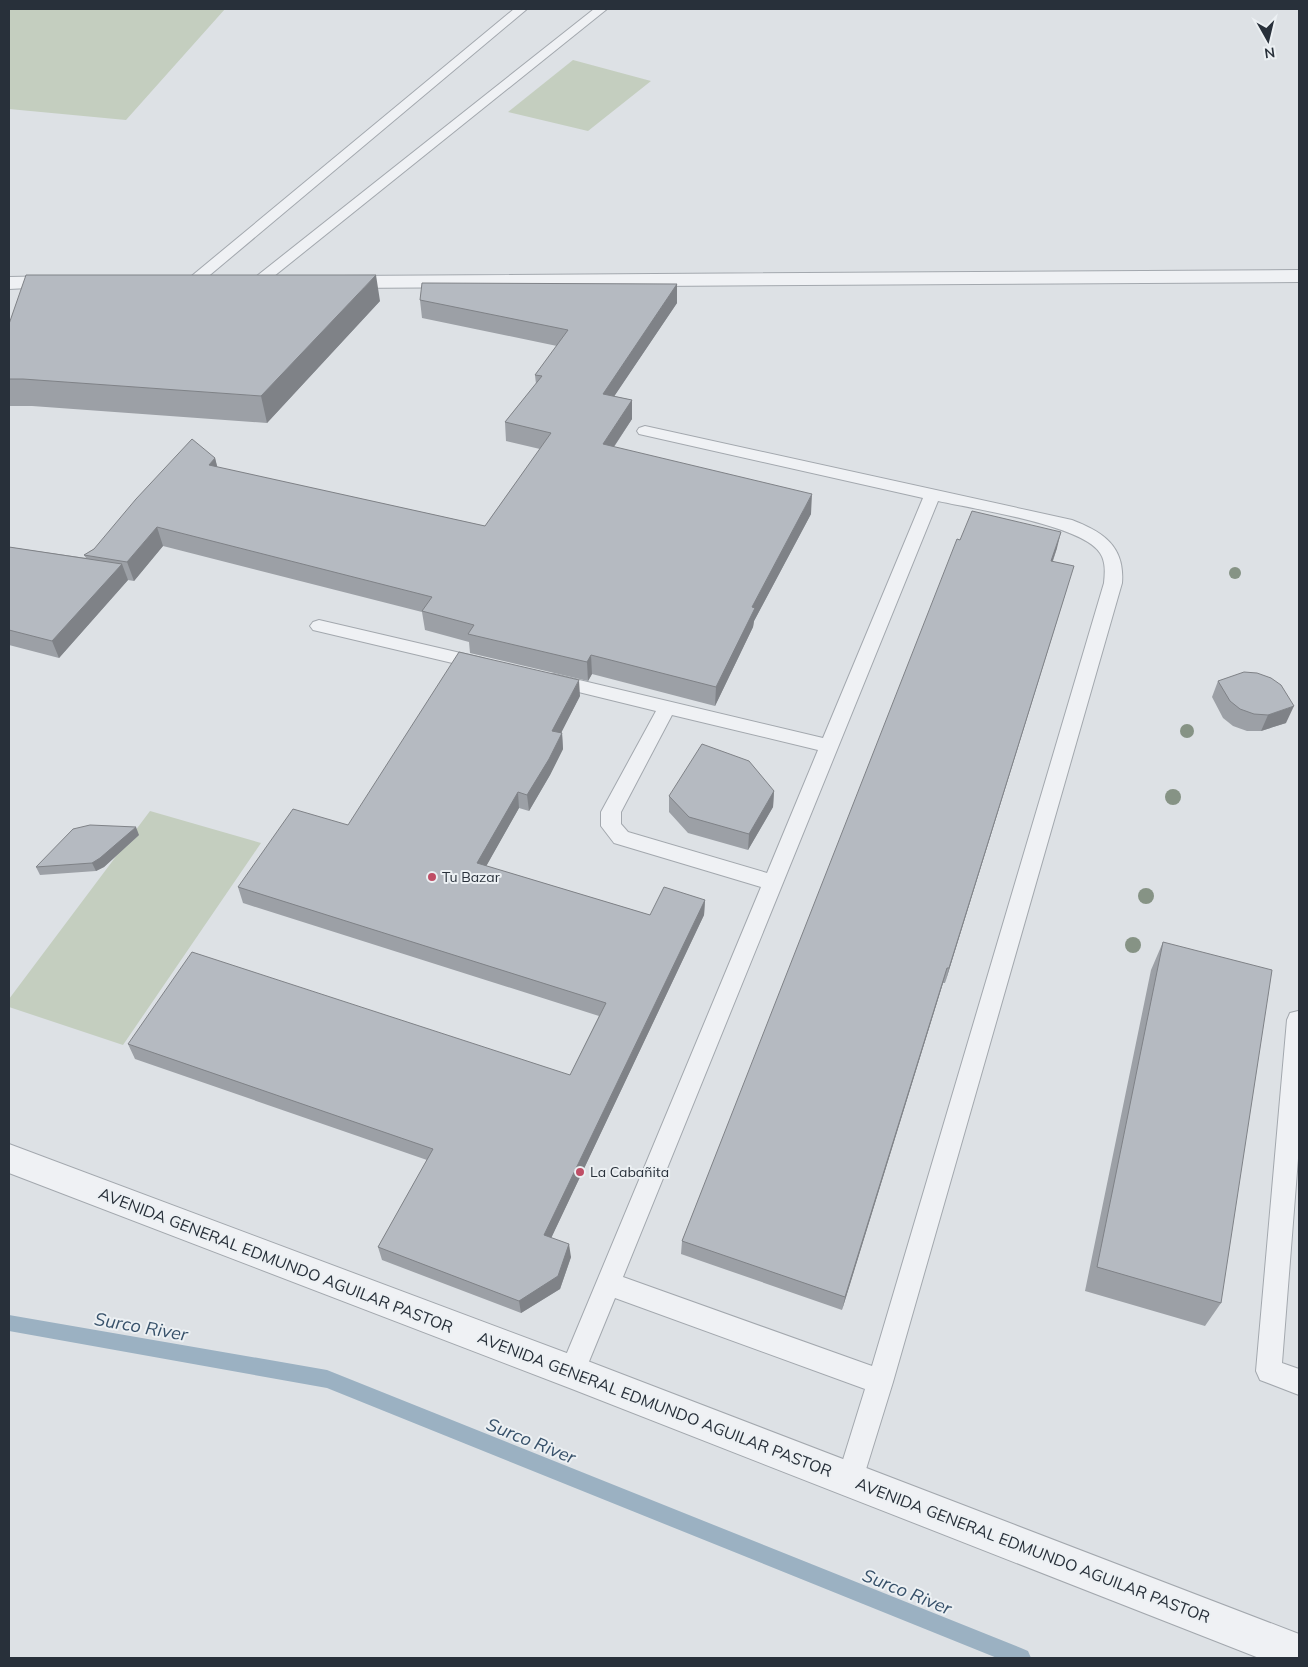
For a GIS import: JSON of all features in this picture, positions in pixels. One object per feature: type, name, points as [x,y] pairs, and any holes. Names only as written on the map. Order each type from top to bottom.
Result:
[{"type":"street","points":[[320,282],[1299,276]]},
{"type":"street","points":[[9,283],[77,282]]},
{"type":"street","points":[[174,282],[285,282]]},
{"type":"street","name":"AVENIDA GENERAL EDMUNDO AGUILAR PASTOR","points":[[9,1158],[572,1372],[1299,1654]]},
{"type":"lane","points":[[193,282],[521,9]]},
{"type":"lane","points":[[240,282],[600,9]]},
{"type":"lane","points":[[645,431],[1066,524],[1082,530],[1095,538],[1106,548],[1113,560],[1115,572],[880,1382],[850,1479]]},
{"type":"lane","points":[[572,1372],[933,494]]},
{"type":"lane","points":[[319,626],[503,668]]},
{"type":"lane","points":[[541,678],[830,746]]},
{"type":"lane","points":[[667,707],[611,812],[611,826],[621,838],[774,883]]},
{"type":"lane","points":[[1299,1020],[1269,1371],[1299,1382]]},
{"type":"lane","points":[[607,1283],[880,1382]]},
{"type":"green space","points":[[9,9],[225,9],[126,120],[9,109]]},
{"type":"green space","points":[[573,60],[651,81],[588,131],[508,112]]},
{"type":"green space","points":[[150,811],[261,843],[123,1045],[9,1007],[9,999]]},
{"type":"building","points":[[26,275],[376,275],[261,396],[9,379],[9,324]]},
{"type":"building","points":[[422,283],[677,284],[603,394],[632,400],[603,444],[812,494],[752,607],[755,608],[716,687],[591,655],[587,662],[468,634],[474,625],[422,611],[432,597],[157,527],[127,562],[84,555],[94,549],[136,499],[192,439],[215,458],[209,465],[485,526],[551,433],[505,422],[542,376],[535,375],[568,330],[420,300]]},
{"type":"building","points":[[972,511],[1061,532],[1051,561],[1074,566],[845,1297],[682,1241],[957,539],[960,540]]},
{"type":"building","points":[[9,547],[122,564],[52,641],[9,630]]},
{"type":"building","points":[[459,652],[579,680],[552,731],[562,733],[549,759],[527,795],[518,792],[477,863],[650,915],[664,887],[705,900],[544,1235],[569,1244],[558,1276],[519,1301],[378,1247],[433,1149],[128,1044],[192,952],[570,1075],[606,1003],[238,887],[293,809],[348,825]]},
{"type":"building","points":[[1244,672],[1257,673],[1271,678],[1281,685],[1294,706],[1268,715],[1254,714],[1240,709],[1230,701],[1218,681]]},
{"type":"building","points":[[702,744],[749,761],[774,791],[749,834],[689,817],[669,796]]},
{"type":"building","points":[[90,825],[136,827],[92,863],[36,867],[73,829]]},
{"type":"building","points":[[1163,942],[1272,970],[1221,1303],[1097,1267]]},
{"type":"waterway","name":"Surco River","points":[[9,1323],[327,1379],[1021,1658]]},
{"type":"place","name":"Tu Bazar","points":[[432,877]]},
{"type":"place","name":"La Cabañita","points":[[580,1172]]}]
